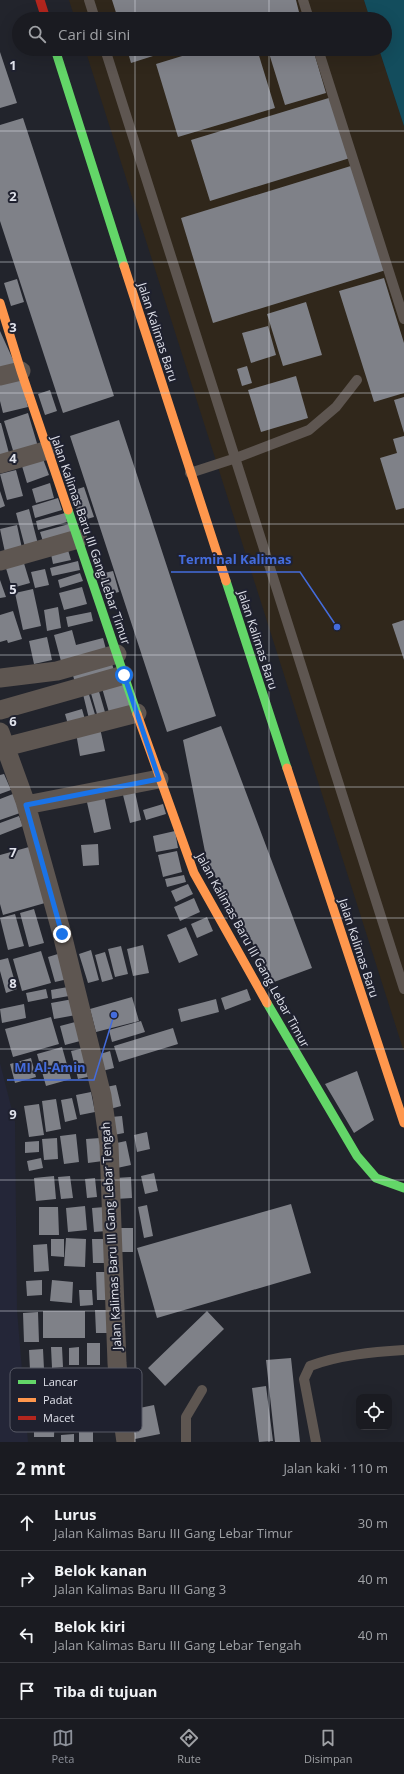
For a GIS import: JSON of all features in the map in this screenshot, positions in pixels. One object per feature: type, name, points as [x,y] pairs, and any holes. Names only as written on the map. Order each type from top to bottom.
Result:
[{"type":"street","points":[[40,0],[44,12]]},
{"type":"street","name":"Jalan Kalimas Baru","points":[[57,56],[190,473],[404,1123]]},
{"type":"street","name":"Jalan Kalimas Baru III Gang Lebar Timur","points":[[0,303],[21,370],[159,779],[194,873],[357,1156],[376,1178],[404,1188]]},
{"type":"street","points":[[0,376],[21,370]]},
{"type":"street","points":[[0,464],[48,450]]},
{"type":"street","points":[[0,561],[78,539]]},
{"type":"street","points":[[0,678],[57,671],[117,654]]},
{"type":"street","points":[[0,710],[124,675]]},
{"type":"street","points":[[3,739],[137,713]]},
{"type":"street","name":"Jalan Kalimas Baru III Gang Lebar Tengah","points":[[3,739],[26,805],[62,934],[102,1096],[109,1146],[117,1368]]},
{"type":"street","points":[[26,805],[159,779]]},
{"type":"street","name":"Jalan Kalimas Baru III Gang Lebar Tengah","points":[[125,1432],[126,1442]]},
{"type":"lane","points":[[89,0],[93,12]]},
{"type":"lane","points":[[303,0],[307,12]]},
{"type":"lane","points":[[107,56],[404,989]]},
{"type":"lane","points":[[320,56],[404,319]]},
{"type":"lane","points":[[190,473],[236,458],[309,430],[336,407],[357,380]]},
{"type":"lane","points":[[316,1442],[304,1380],[310,1366],[320,1362],[374,1352],[404,1350]]},
{"type":"lane","points":[[186,1442],[186,1418],[202,1390]]},
{"type":"shaded area","points":[[69,0],[364,0],[368,12],[73,12]]},
{"type":"shaded area","points":[[364,0],[404,0],[404,126],[381,56],[392,56],[392,12],[368,12]]},
{"type":"shaded area","points":[[87,56],[381,56],[404,126],[404,1052]]},
{"type":"shaded area","points":[[0,1063],[15,1122],[17,1310],[22,1368],[10,1368],[10,1432],[27,1432],[28,1442],[0,1442]]},
{"type":"building","points":[[112,0],[296,0],[299,12],[116,12]]},
{"type":"building","points":[[0,52],[17,103],[0,108]]},
{"type":"building","points":[[129,56],[153,56],[131,63]]},
{"type":"building","points":[[182,56],[259,56],[275,108],[178,137],[156,64]]},
{"type":"building","points":[[270,56],[315,56],[326,93],[285,105]]},
{"type":"building","points":[[332,97],[350,158],[210,201],[191,140]]},
{"type":"building","points":[[23,118],[114,396],[63,413],[0,221],[0,125]]},
{"type":"building","points":[[354,165],[386,270],[213,323],[181,218]]},
{"type":"building","points":[[384,278],[404,343],[404,393],[374,402],[339,291]]},
{"type":"building","points":[[17,279],[24,302],[11,306],[4,283]]},
{"type":"building","points":[[306,302],[322,355],[283,366],[267,314]]},
{"type":"building","points":[[268,326],[276,355],[251,363],[242,333]]},
{"type":"building","points":[[0,331],[15,364],[0,368]]},
{"type":"building","points":[[247,366],[252,383],[242,386],[237,369]]},
{"type":"building","points":[[20,376],[28,407],[3,413],[0,401],[0,381]]},
{"type":"building","points":[[296,376],[308,418],[261,432],[248,390]]},
{"type":"building","points":[[50,390],[57,411],[45,415],[38,394]]},
{"type":"building","points":[[404,397],[404,433],[394,400]]},
{"type":"building","points":[[28,413],[39,450],[15,457],[4,421]]},
{"type":"building","points":[[119,420],[216,716],[167,732],[70,436]]},
{"type":"building","points":[[0,423],[10,457],[0,459]]},
{"type":"building","points":[[404,436],[404,508],[396,510],[380,458],[397,453],[393,439]]},
{"type":"building","points":[[43,459],[49,475],[27,483],[22,466]]},
{"type":"building","points":[[16,470],[23,496],[7,500],[0,474]]},
{"type":"building","points":[[50,483],[54,498],[36,503],[32,489]]},
{"type":"building","points":[[84,487],[94,517],[80,521],[71,491]]},
{"type":"building","points":[[0,491],[5,506],[0,508]]},
{"type":"building","points":[[58,498],[62,510],[35,518],[32,506]]},
{"type":"building","points":[[29,509],[39,548],[26,551],[16,513]]},
{"type":"building","points":[[65,513],[67,522],[38,530],[36,521]]},
{"type":"building","points":[[69,524],[73,537],[44,545],[40,532]]},
{"type":"building","points":[[17,525],[23,553],[6,557],[0,529]]},
{"type":"building","points":[[68,550],[71,560],[53,564],[51,554]]},
{"type":"building","points":[[23,560],[30,583],[12,588],[5,565]]},
{"type":"building","points":[[78,561],[80,570],[52,576],[50,568]]},
{"type":"building","points":[[45,569],[49,585],[35,588],[31,572]]},
{"type":"building","points":[[113,571],[119,592],[106,595],[100,574]]},
{"type":"building","points":[[80,573],[83,581],[60,588],[58,580]]},
{"type":"building","points":[[0,580],[6,597],[0,598]]},
{"type":"building","points":[[82,587],[87,604],[64,610],[59,593]]},
{"type":"building","points":[[33,589],[41,626],[23,630],[15,593]]},
{"type":"building","points":[[58,607],[61,628],[47,631],[44,610]]},
{"type":"building","points":[[13,611],[22,639],[8,643],[7,640],[0,642],[0,615]]},
{"type":"building","points":[[91,612],[93,621],[68,627],[66,617]]},
{"type":"building","points":[[404,620],[404,660],[392,624]]},
{"type":"building","points":[[72,630],[76,645],[103,638],[107,653],[62,665],[54,635]]},
{"type":"building","points":[[47,637],[52,660],[34,664],[29,641]]},
{"type":"building","points":[[111,660],[115,674],[76,686],[72,672]]},
{"type":"building","points":[[124,682],[132,709],[110,716],[102,688]]},
{"type":"building","points":[[87,688],[97,721],[90,723],[82,690]]},
{"type":"building","points":[[98,688],[107,719],[99,721],[90,690]]},
{"type":"building","points":[[82,709],[86,723],[69,728],[65,714]]},
{"type":"building","points":[[221,726],[312,968],[274,982],[207,862],[183,740]]},
{"type":"building","points":[[100,728],[105,751],[80,756],[76,733]]},
{"type":"building","points":[[4,774],[11,790],[0,794],[0,775]]},
{"type":"building","points":[[135,792],[141,820],[130,823],[123,795]]},
{"type":"building","points":[[13,794],[20,813],[0,820],[0,799]]},
{"type":"building","points":[[104,795],[111,829],[94,833],[86,798]]},
{"type":"building","points":[[163,804],[166,814],[146,820],[143,810]]},
{"type":"building","points":[[19,816],[23,826],[0,835],[0,823]]},
{"type":"building","points":[[175,831],[178,848],[156,852],[153,836]]},
{"type":"building","points":[[98,844],[99,865],[83,866],[81,845]]},
{"type":"building","points":[[29,847],[45,903],[3,915],[0,904],[0,855]]},
{"type":"building","points":[[177,851],[182,872],[163,877],[158,855]]},
{"type":"building","points":[[184,875],[186,882],[167,887],[165,879]]},
{"type":"building","points":[[188,884],[193,894],[176,902],[171,891]]},
{"type":"building","points":[[194,898],[200,912],[180,921],[174,907]]},
{"type":"building","points":[[34,909],[44,943],[29,947],[20,913]]},
{"type":"building","points":[[15,914],[24,946],[8,950],[0,918]]},
{"type":"building","points":[[207,917],[213,931],[197,938],[191,924]]},
{"type":"building","points":[[186,927],[198,955],[179,963],[167,935]]},
{"type":"building","points":[[143,945],[149,973],[133,976],[127,949]]},
{"type":"building","points":[[121,946],[128,974],[115,977],[108,949]]},
{"type":"building","points":[[91,950],[99,980],[88,983],[79,954]]},
{"type":"building","points":[[41,951],[51,983],[22,991],[13,959]]},
{"type":"building","points":[[105,952],[113,979],[102,982],[95,955]]},
{"type":"building","points":[[61,953],[68,979],[55,982],[48,957]]},
{"type":"building","points":[[8,958],[17,989],[6,993],[0,971],[0,960]]},
{"type":"building","points":[[68,987],[69,996],[52,999],[51,990]]},
{"type":"building","points":[[46,989],[48,998],[28,1002],[26,993]]},
{"type":"building","points":[[247,989],[251,1000],[225,1010],[221,998]]},
{"type":"building","points":[[132,997],[139,1021],[96,1032],[90,1009]]},
{"type":"building","points":[[73,999],[76,1015],[54,1019],[51,1003]]},
{"type":"building","points":[[216,999],[219,1012],[181,1022],[178,1009]]},
{"type":"building","points":[[24,1004],[26,1018],[2,1023],[0,1009]]},
{"type":"building","points":[[51,1017],[59,1044],[13,1057],[5,1029]]},
{"type":"building","points":[[79,1021],[84,1040],[65,1045],[60,1026]]},
{"type":"building","points":[[141,1021],[145,1032],[112,1042],[109,1030]]},
{"type":"building","points":[[173,1028],[178,1044],[119,1062],[114,1046]]},
{"type":"building","points":[[62,1047],[71,1079],[46,1086],[37,1054]]},
{"type":"building","points":[[85,1048],[92,1076],[78,1079],[71,1051]]},
{"type":"building","points":[[110,1051],[114,1068],[102,1071],[97,1055]]},
{"type":"building","points":[[31,1058],[36,1077],[15,1083],[10,1064]]},
{"type":"building","points":[[357,1071],[374,1120],[354,1133],[325,1084]]},
{"type":"building","points":[[116,1085],[121,1106],[110,1109],[106,1087]]},
{"type":"building","points":[[91,1092],[95,1112],[80,1115],[76,1095]]},
{"type":"building","points":[[72,1098],[77,1119],[65,1122],[61,1100]]},
{"type":"building","points":[[56,1099],[61,1129],[46,1132],[42,1101]]},
{"type":"building","points":[[39,1104],[44,1135],[29,1137],[24,1106]]},
{"type":"building","points":[[122,1116],[124,1133],[114,1135],[111,1117]]},
{"type":"building","points":[[147,1132],[150,1149],[137,1152],[134,1135]]},
{"type":"building","points":[[76,1134],[79,1162],[64,1164],[60,1136]]},
{"type":"building","points":[[57,1138],[58,1159],[44,1160],[42,1139]]},
{"type":"building","points":[[100,1138],[103,1161],[88,1163],[86,1139]]},
{"type":"building","points":[[39,1141],[39,1152],[25,1153],[25,1142]]},
{"type":"building","points":[[126,1141],[131,1165],[117,1168],[112,1144]]},
{"type":"building","points":[[41,1158],[43,1168],[29,1171],[27,1161]]},
{"type":"building","points":[[154,1173],[158,1191],[145,1194],[141,1176]]},
{"type":"building","points":[[54,1176],[56,1199],[36,1201],[34,1178]]},
{"type":"building","points":[[70,1176],[73,1198],[61,1199],[58,1177]]},
{"type":"building","points":[[131,1177],[132,1198],[116,1199],[115,1178]]},
{"type":"building","points":[[95,1178],[97,1197],[87,1198],[85,1179]]},
{"type":"building","points":[[291,1204],[311,1273],[157,1318],[137,1248]]},
{"type":"building","points":[[147,1205],[153,1236],[144,1238],[138,1207]]},
{"type":"building","points":[[85,1206],[87,1230],[68,1232],[66,1208]]},
{"type":"building","points":[[39,1207],[58,1207],[59,1235],[39,1235]]},
{"type":"building","points":[[105,1207],[107,1231],[94,1232],[92,1208]]},
{"type":"building","points":[[120,1228],[133,1228],[133,1252],[121,1252]]},
{"type":"building","points":[[66,1238],[86,1239],[85,1267],[64,1266]]},
{"type":"building","points":[[51,1239],[64,1239],[64,1257],[51,1256]]},
{"type":"building","points":[[92,1239],[106,1239],[106,1263],[93,1263]]},
{"type":"building","points":[[47,1244],[49,1271],[34,1272],[33,1245]]},
{"type":"building","points":[[96,1272],[110,1272],[111,1300],[97,1300]]},
{"type":"building","points":[[42,1280],[42,1295],[27,1296],[26,1281]]},
{"type":"building","points":[[52,1280],[73,1282],[72,1303],[50,1301]]},
{"type":"building","points":[[79,1290],[92,1290],[93,1305],[80,1306]]},
{"type":"building","points":[[95,1310],[109,1310],[110,1333],[96,1333]]},
{"type":"building","points":[[43,1311],[85,1311],[85,1338],[43,1338]]},
{"type":"building","points":[[207,1311],[224,1329],[165,1386],[148,1368]]},
{"type":"building","points":[[38,1312],[39,1342],[24,1342],[23,1313]]},
{"type":"building","points":[[87,1343],[100,1343],[100,1365],[87,1365]]},
{"type":"building","points":[[51,1347],[62,1347],[63,1367],[52,1368]]},
{"type":"building","points":[[79,1347],[79,1365],[69,1365],[69,1348]]},
{"type":"building","points":[[43,1349],[44,1368],[30,1368],[29,1350]]},
{"type":"building","points":[[291,1358],[300,1442],[275,1442],[266,1360]]},
{"type":"building","points":[[266,1386],[273,1441],[259,1442],[252,1388]]},
{"type":"building","points":[[154,1405],[160,1434],[135,1439],[134,1432],[142,1432],[142,1408]]},
{"type":"building","points":[[34,1432],[54,1432],[54,1437],[34,1437]]},
{"type":"building","points":[[79,1432],[93,1432],[93,1442],[79,1442]]},
{"type":"building","points":[[74,1434],[74,1442],[61,1442],[61,1435]]},
{"type":"traffic: fast","points":[[57,56],[124,266]]},
{"type":"traffic: fast","points":[[68,510],[137,714]]},
{"type":"traffic: fast","points":[[226,581],[287,768]]},
{"type":"traffic: fast","points":[[267,1003],[357,1156],[376,1178],[404,1188]]},
{"type":"traffic: slow","points":[[124,266],[226,581]]},
{"type":"traffic: slow","points":[[0,303],[21,371],[68,510]]},
{"type":"traffic: slow","points":[[137,714],[194,873],[267,1003]]},
{"type":"traffic: slow","points":[[287,768],[404,1123]]},
{"type":"traffic: jam","points":[[40,0],[44,12]]},
{"type":"place","name":"Terminal Kalimas","points":[[337,627]]},
{"type":"place","name":"MI Al-Amin","points":[[114,1015]]},
{"type":"route","points":[[62,934],[26,805],[159,779],[124,675]]}]
